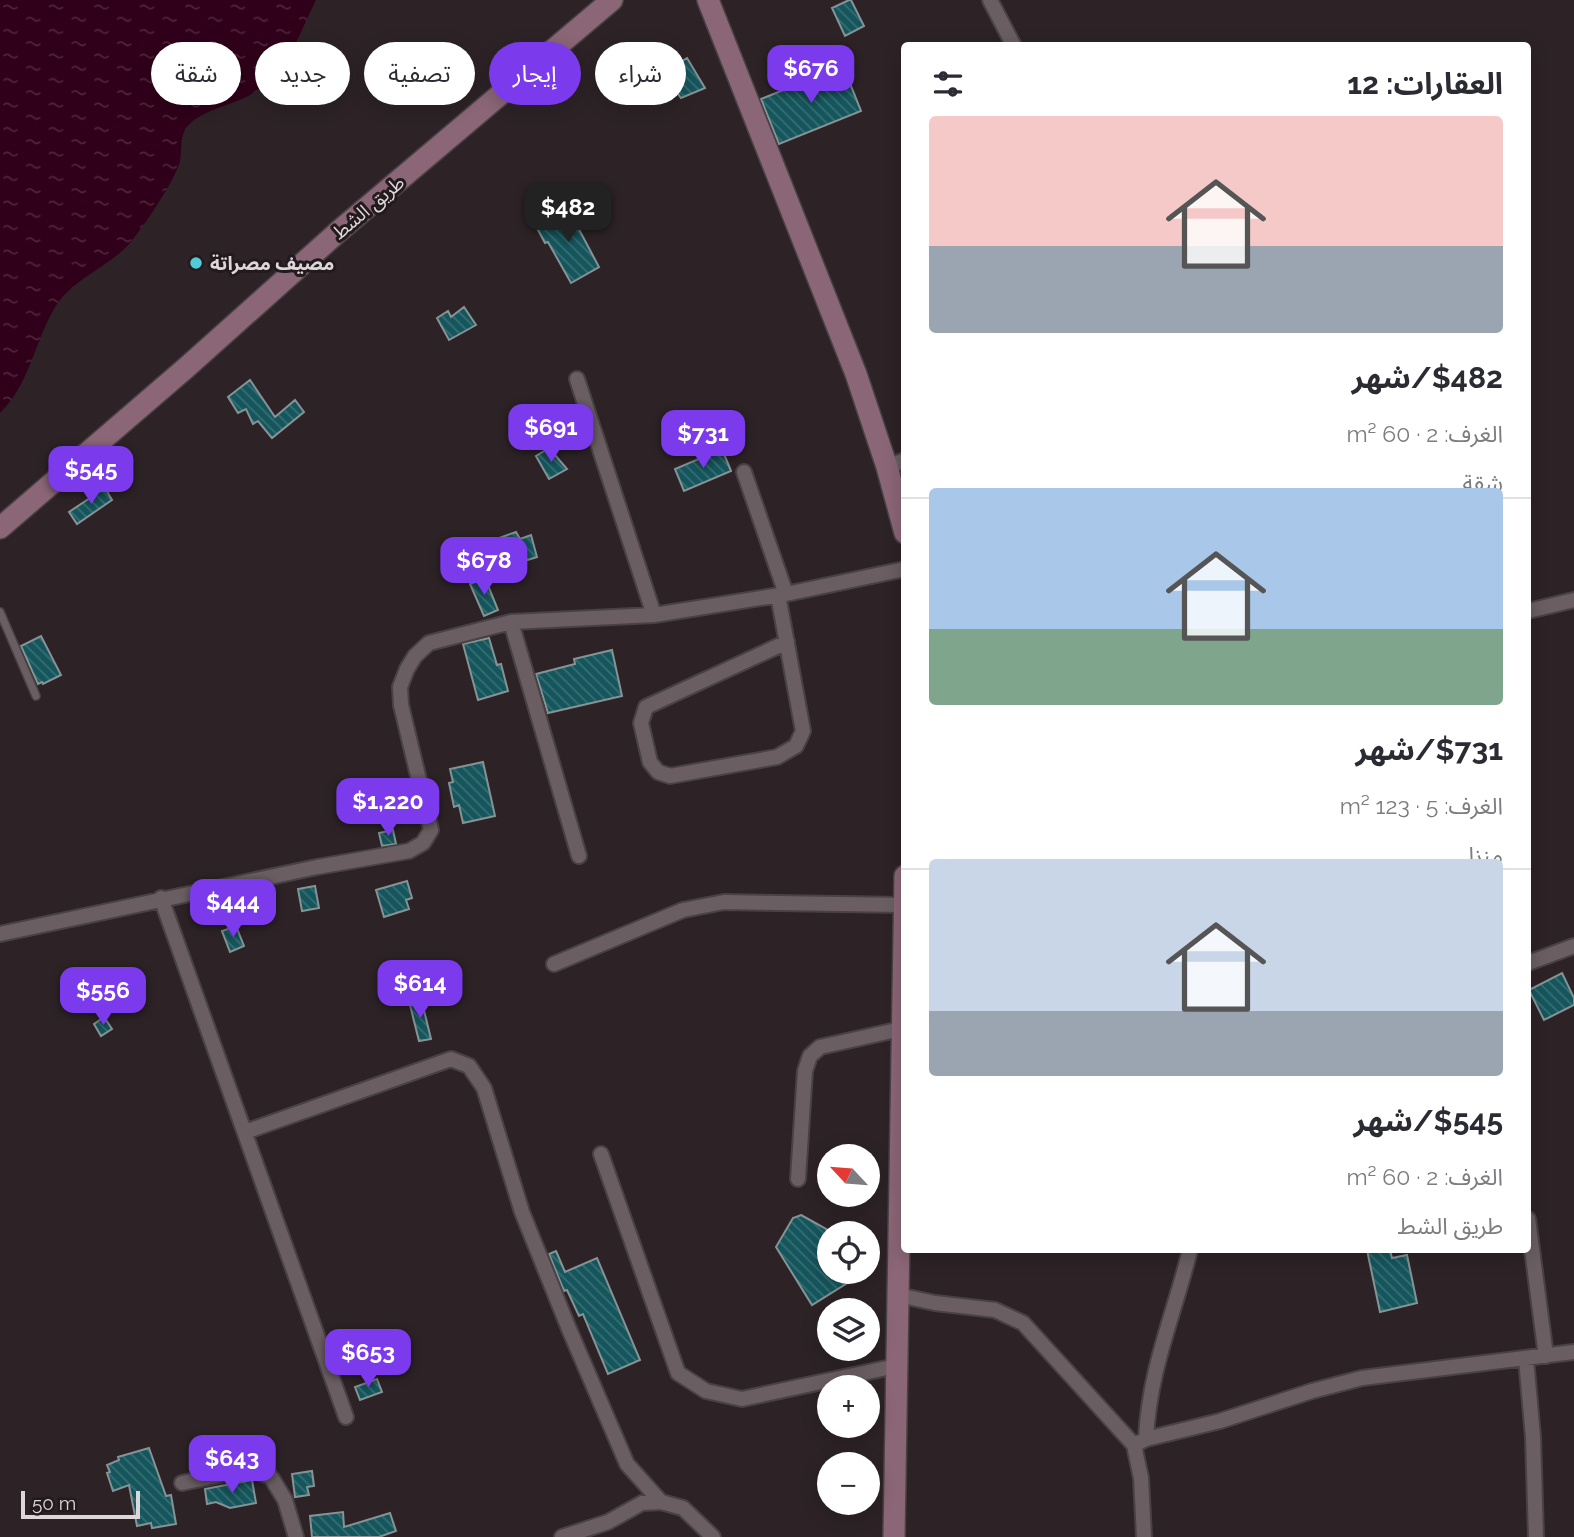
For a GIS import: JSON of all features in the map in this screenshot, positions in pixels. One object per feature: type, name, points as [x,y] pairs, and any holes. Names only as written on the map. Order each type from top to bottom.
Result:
[{"type":"street","name":"طريق الشط","points":[[0,528],[339,232],[612,0]]},
{"type":"street","points":[[708,0],[856,374],[896,463],[901,502]]},
{"type":"street","points":[[990,0],[1012,42]]},
{"type":"street","points":[[577,379],[654,615]]},
{"type":"street","points":[[744,472],[782,595],[787,642],[803,731],[796,746],[777,757],[670,776],[658,772],[650,762],[641,723],[646,707],[787,642]]},
{"type":"street","points":[[0,934],[161,898],[409,851],[423,843],[431,830],[401,705],[400,687],[415,656],[429,643],[511,622],[654,615],[782,595],[901,570]]},
{"type":"street","points":[[1531,610],[1574,600]]},
{"type":"street","points":[[511,622],[579,856]]},
{"type":"street","points":[[161,898],[346,1417]]},
{"type":"street","points":[[554,964],[683,910],[724,902],[901,905]]},
{"type":"street","points":[[1531,962],[1574,946]]},
{"type":"street","points":[[798,1179],[805,1072],[810,1056],[820,1047],[901,1028]]},
{"type":"street","points":[[245,1132],[450,1059],[469,1066],[484,1088],[522,1212],[627,1464],[661,1502]]},
{"type":"street","points":[[894,1537],[901,1151]]},
{"type":"street","points":[[601,1154],[677,1373],[706,1391],[742,1399],[896,1366]]},
{"type":"street","points":[[1531,1242],[1546,1356]]},
{"type":"street","points":[[1144,1537],[1140,1442],[1157,1358],[1189,1253]]},
{"type":"street","points":[[898,1295],[935,1303],[995,1310],[1023,1322],[1140,1442]]},
{"type":"street","points":[[1140,1442],[1220,1422],[1312,1391],[1362,1378],[1574,1352]]},
{"type":"street","points":[[1526,1359],[1533,1437],[1536,1537]]},
{"type":"street","points":[[182,1483],[248,1469],[271,1477],[285,1500],[296,1537]]},
{"type":"street","points":[[562,1537],[608,1522],[642,1503],[661,1502],[683,1508],[713,1537]]},
{"type":"lane","points":[[0,612],[36,696]]},
{"type":"water","points":[[0,0],[316,0],[296,42],[255,42],[255,91],[241,100],[241,42],[151,42],[151,105],[228,105],[197,118],[185,130],[177,169],[150,216],[121,252],[61,299],[47,322],[18,390],[0,413]]},
{"type":"building","points":[[849,0],[864,26],[845,36],[832,8]]},
{"type":"building","points":[[686,59],[705,88],[686,96]]},
{"type":"building","points":[[843,66],[861,111],[779,144],[761,99]]},
{"type":"building","points":[[566,205],[599,267],[571,283],[537,228],[542,225],[539,220]]},
{"type":"building","points":[[464,307],[476,325],[449,340],[437,318],[448,311],[451,317]]},
{"type":"building","points":[[250,380],[275,417],[295,400],[304,412],[272,438],[258,421],[253,424],[246,409],[238,413],[228,397]]},
{"type":"building","points":[[549,448],[567,469],[549,479],[536,456]]},
{"type":"building","points":[[722,449],[731,471],[684,491],[675,469]]},
{"type":"building","points":[[105,488],[112,500],[77,524],[69,512]]},
{"type":"building","points":[[516,532],[520,539],[531,535],[537,557],[505,567],[496,539]]},
{"type":"building","points":[[485,578],[498,610],[484,616],[470,584]]},
{"type":"building","points":[[41,636],[61,675],[38,684],[21,646]]},
{"type":"building","points":[[489,638],[497,665],[501,664],[508,691],[478,700],[463,644]]},
{"type":"building","points":[[612,650],[622,696],[548,713],[536,674],[575,664],[574,659]]},
{"type":"building","points":[[483,762],[495,816],[463,823],[459,805],[454,807],[449,783],[453,782],[450,769]]},
{"type":"building","points":[[393,830],[396,844],[382,846],[379,833]]},
{"type":"building","points":[[407,881],[412,898],[406,900],[409,909],[384,917],[376,890]]},
{"type":"building","points":[[315,886],[319,908],[302,911],[298,889]]},
{"type":"building","points":[[236,926],[244,946],[230,952],[222,931]]},
{"type":"building","points":[[1562,973],[1574,998],[1574,1005],[1544,1020],[1531,989]]},
{"type":"building","points":[[421,998],[431,1039],[419,1041],[409,1001]]},
{"type":"building","points":[[104,1017],[112,1029],[101,1036],[94,1024]]},
{"type":"building","points":[[801,1215],[817,1224],[817,1284],[846,1284],[823,1298],[817,1298],[817,1302],[812,1305],[776,1247],[793,1218]]},
{"type":"building","points":[[556,1251],[565,1272],[597,1258],[640,1360],[608,1374],[583,1314],[579,1316],[567,1290],[564,1291],[549,1254]]},
{"type":"building","points":[[1368,1253],[1391,1253],[1392,1258],[1407,1255],[1417,1303],[1380,1312]]},
{"type":"building","points":[[377,1379],[382,1392],[360,1400],[355,1387]]},
{"type":"building","points":[[149,1448],[166,1496],[171,1495],[176,1524],[152,1528],[151,1523],[137,1526],[129,1485],[113,1491],[107,1465],[119,1460],[118,1457]]},
{"type":"building","points":[[312,1471],[314,1486],[307,1487],[309,1495],[295,1497],[292,1474]]},
{"type":"building","points":[[252,1480],[256,1503],[230,1508],[216,1502],[207,1504],[205,1489]]},
{"type":"building","points":[[343,1512],[344,1527],[390,1513],[396,1531],[379,1537],[312,1537],[310,1516]]},
{"type":"place","name":"مصيف مصراتة","points":[[196,263]]}]
